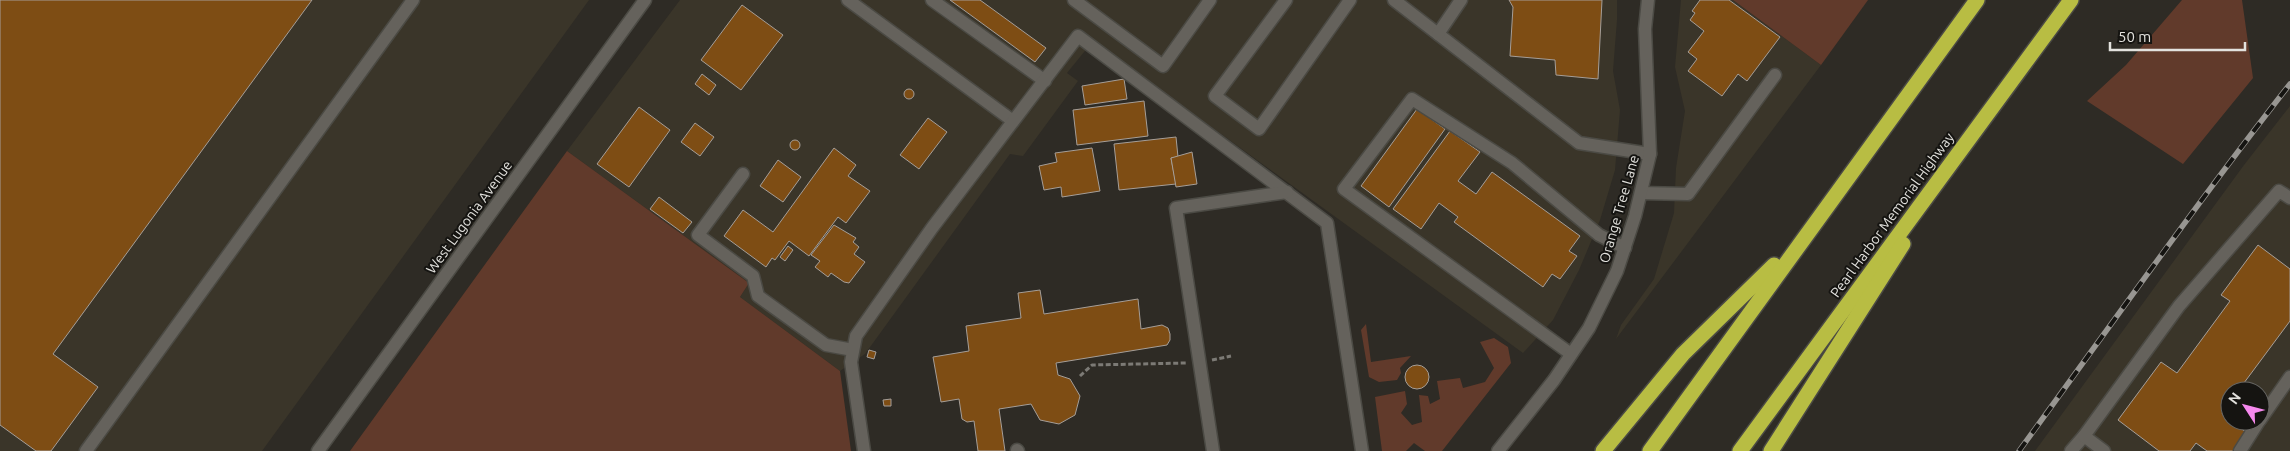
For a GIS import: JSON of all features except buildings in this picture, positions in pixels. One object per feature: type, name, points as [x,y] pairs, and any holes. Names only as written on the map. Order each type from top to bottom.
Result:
[{"type":"highway","points":[[1650,451],[1802,238],[1977,0]]},
{"type":"highway","name":"Pearl Harbor Memorial Highway","points":[[1740,451],[2071,0]]},
{"type":"highway","points":[[1771,451],[1983,118]]},
{"type":"highway","points":[[1603,451],[1683,354],[1802,238]]},
{"type":"street","points":[[92,449],[413,0]]},
{"type":"street","name":"West Lugonia Avenue","points":[[318,451],[645,0]]},
{"type":"street","points":[[848,0],[1013,121]]},
{"type":"street","points":[[932,0],[1045,81]]},
{"type":"street","points":[[1074,0],[1163,66],[1210,0]]},
{"type":"street","points":[[1286,0],[1214,96],[1258,129],[1350,0]]},
{"type":"street","points":[[1394,0],[1579,143],[1650,154]]},
{"type":"street","points":[[1438,34],[1461,0]]},
{"type":"street","name":"Orange Tree Lane","points":[[1498,451],[1590,328],[1617,271],[1625,248],[1650,154],[1645,29],[1648,0]]},
{"type":"street","points":[[864,451],[851,362],[856,336],[932,228],[1078,36],[1327,223],[1362,451]]},
{"type":"street","points":[[1641,193],[1688,194],[1776,75]]},
{"type":"street","points":[[1571,354],[1344,189],[1412,99],[1512,163],[1599,235],[1625,248]]},
{"type":"street","points":[[743,174],[698,235],[753,276],[758,296],[826,345],[853,350]]},
{"type":"street","points":[[2071,451],[2185,299],[2279,191],[2290,198]]},
{"type":"street","points":[[1213,451],[1176,208],[1287,192]]},
{"type":"street","points":[[2270,406],[2290,377]]},
{"type":"street","points":[[2240,451],[2253,431]]},
{"type":"street","points":[[2084,436],[2104,451]]},
{"type":"path","points":[[1080,376],[1092,365],[1200,362],[1231,356]]},
{"type":"shaded area","points":[[0,0],[589,0],[262,451],[0,451]]},
{"type":"shaded area","points":[[680,0],[1617,0],[1613,71],[1620,110],[1615,170],[1600,220],[1579,270],[1553,320],[1523,353],[1093,41],[1067,73],[1078,81],[1023,156],[1010,154],[865,354],[840,371],[740,297],[749,283],[567,151]]},
{"type":"shaded area","points":[[1681,0],[1733,0],[1821,65],[1616,339],[1621,325],[1654,279],[1674,213],[1676,168],[1685,111],[1675,67]]},
{"type":"shaded area","points":[[1733,0],[1868,0],[1821,65]]},
{"type":"shaded area","points":[[2182,0],[2242,0],[2253,78],[2183,164],[2087,101],[2126,65]]},
{"type":"shaded area","points":[[2290,106],[2290,451],[2035,451],[2244,165]]},
{"type":"shaded area","points":[[567,151],[749,283],[740,297],[840,371],[851,451],[350,451]]},
{"type":"shaded area","points":[[1366,324],[1371,362],[1411,356],[1400,368],[1401,373],[1397,380],[1379,382],[1369,377],[1361,330]]},
{"type":"shaded area","points":[[1494,338],[1508,347],[1511,363],[1442,451],[1425,451],[1414,443],[1406,451],[1382,451],[1375,397],[1405,391],[1407,404],[1401,413],[1412,425],[1422,422],[1419,395],[1428,396],[1430,404],[1440,399],[1437,381],[1460,378],[1463,388],[1485,382],[1494,368],[1480,342]]},
{"type":"railway","points":[[2019,451],[2187,220],[2290,84]]}]
